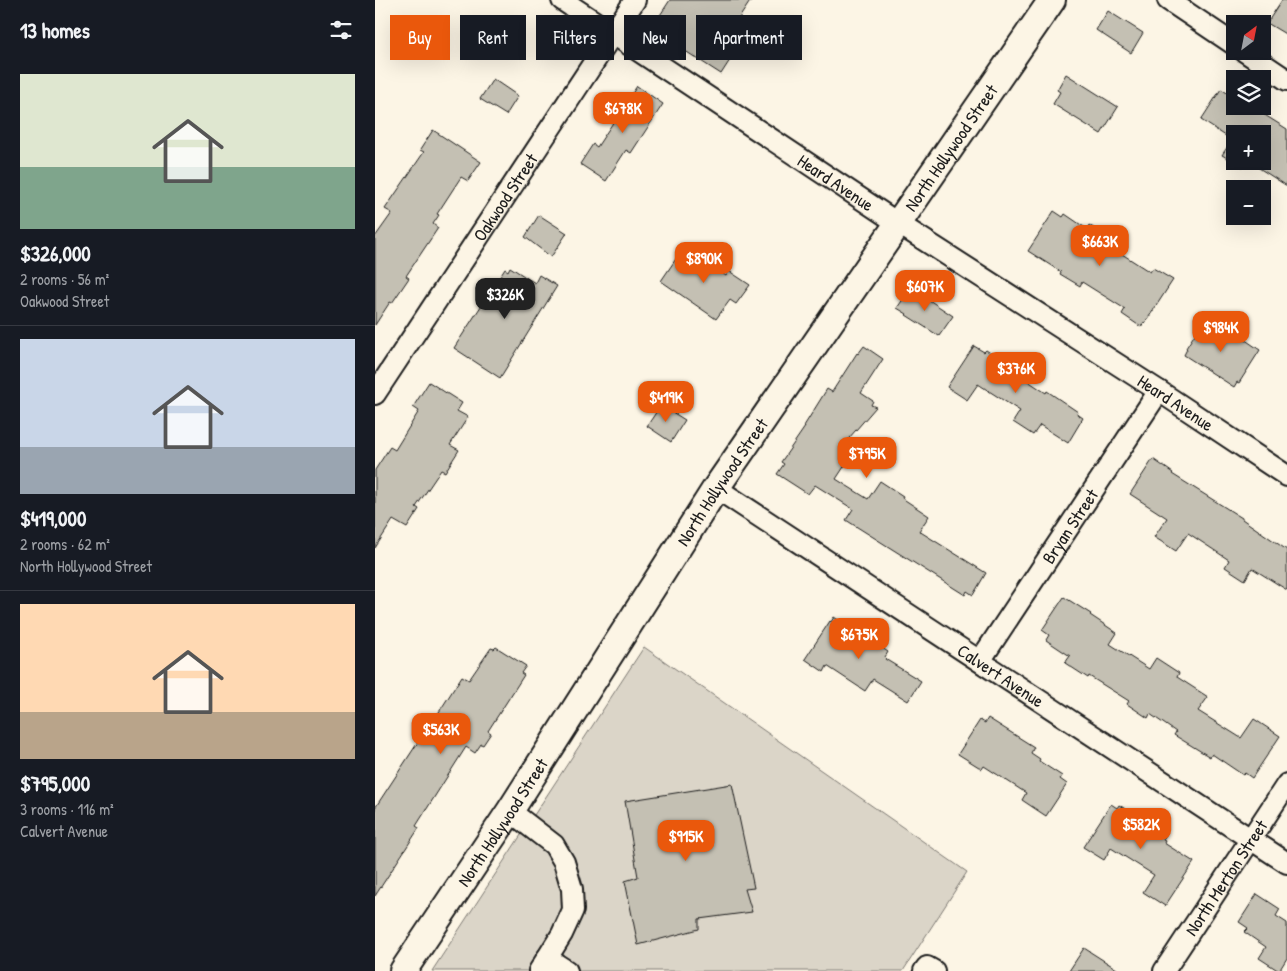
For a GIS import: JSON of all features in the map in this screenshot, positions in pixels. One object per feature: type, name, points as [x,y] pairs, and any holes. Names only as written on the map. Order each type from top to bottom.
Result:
[{"type":"main road","name":"North Hollywood Street","points":[[403,971],[510,811],[716,488],[1052,0]]},
{"type":"street","name":"Heard Avenue","points":[[562,0],[585,15]]},
{"type":"street","name":"Oakwood Street","points":[[614,32],[635,0]]},
{"type":"street","points":[[1168,0],[1226,39]]},
{"type":"street","name":"Heard Avenue","points":[[614,34],[899,224],[1159,391],[1287,476]]},
{"type":"street","name":"Oakwood Street","points":[[375,394],[595,60]]},
{"type":"street","points":[[1257,60],[1287,80]]},
{"type":"street","name":"Bryan Street","points":[[979,661],[1159,391]]},
{"type":"street","name":"Calvert Avenue","points":[[716,488],[1287,863]]},
{"type":"street","name":"North Merton Street","points":[[1164,971],[1287,784]]},
{"type":"street","points":[[510,811],[554,845],[564,862],[572,888],[573,910],[562,934],[543,964],[567,971]]},
{"type":"street","points":[[925,971],[927,967],[934,971]]},
{"type":"shaded area","points":[[644,647],[967,872],[903,971],[432,971]]},
{"type":"building","points":[[670,0],[751,0],[741,15],[696,15],[696,58],[686,52],[686,15],[660,15]]},
{"type":"building","points":[[1282,0],[1287,0],[1287,35],[1271,25],[1271,17]]},
{"type":"building","points":[[1108,11],[1143,33],[1131,53],[1096,30]]},
{"type":"building","points":[[699,60],[730,60],[721,74]]},
{"type":"building","points":[[1066,74],[1118,107],[1101,134],[1053,104],[1060,92],[1057,90]]},
{"type":"building","points":[[493,79],[518,96],[506,115],[480,99]]},
{"type":"building","points":[[637,86],[663,104],[631,153],[626,150],[606,181],[580,164],[593,144],[597,147]]},
{"type":"building","points":[[1221,89],[1226,92],[1226,115],[1265,115],[1287,129],[1287,186],[1262,170],[1271,170],[1271,125],[1226,125],[1226,136],[1201,120]]},
{"type":"building","points":[[433,130],[481,162],[468,181],[461,177],[437,214],[439,215],[433,224],[438,228],[406,276],[409,278],[375,325],[375,237],[392,213],[385,209],[424,152],[420,150]]},
{"type":"building","points":[[1226,149],[1226,157],[1222,155]]},
{"type":"building","points":[[1054,211],[1063,217],[1065,214],[1087,229],[1089,225],[1112,240],[1108,245],[1150,272],[1153,268],[1173,280],[1141,327],[1122,314],[1125,309],[1082,282],[1080,286],[1028,251]]},
{"type":"building","points":[[539,215],[567,233],[551,257],[525,237]]},
{"type":"building","points":[[684,247],[726,276],[729,271],[750,285],[736,304],[730,300],[716,319],[661,281]]},
{"type":"building","points":[[510,267],[535,283],[539,275],[557,286],[500,378],[454,348],[505,269],[508,271]]},
{"type":"building","points":[[911,288],[953,316],[939,336],[897,308]]},
{"type":"building","points":[[1206,320],[1236,339],[1238,335],[1260,350],[1239,383],[1237,382],[1234,387],[1184,355],[1186,348],[1202,323],[1204,324]]},
{"type":"building","points":[[864,346],[883,359],[861,393],[873,401],[871,405],[876,407],[849,438],[859,444],[836,479],[868,499],[880,481],[929,516],[919,531],[986,573],[973,595],[967,591],[965,595],[846,520],[853,509],[815,485],[808,494],[777,474],[784,464],[781,462],[805,427],[827,389],[832,392],[857,353]]},
{"type":"building","points":[[974,346],[984,352],[986,350],[1021,373],[1019,375],[1078,412],[1077,414],[1083,418],[1068,443],[1040,425],[1033,435],[1013,422],[1020,411],[978,384],[967,400],[947,387]]},
{"type":"building","points":[[429,382],[462,403],[457,411],[468,417],[450,445],[459,450],[445,472],[441,470],[416,507],[419,509],[407,528],[393,520],[375,548],[375,470],[390,447],[395,450],[419,411],[413,407]]},
{"type":"building","points":[[661,405],[685,420],[671,442],[647,426]]},
{"type":"building","points":[[1153,459],[1172,474],[1242,518],[1287,550],[1287,590],[1252,568],[1245,580],[1225,567],[1229,560],[1188,533],[1176,551],[1154,537],[1167,518],[1130,494]]},
{"type":"building","points":[[1064,597],[1117,633],[1110,644],[1149,669],[1156,658],[1179,673],[1177,677],[1208,697],[1198,711],[1241,738],[1254,719],[1280,736],[1252,778],[1245,773],[1243,775],[1212,754],[1210,757],[1174,735],[1176,732],[1150,714],[1148,718],[1127,704],[1129,701],[1065,663],[1070,656],[1046,640],[1049,635],[1042,630]]},
{"type":"building","points":[[834,617],[888,652],[885,659],[921,681],[908,701],[873,679],[865,691],[827,666],[824,672],[805,659]]},
{"type":"building","points":[[496,647],[526,666],[521,673],[524,675],[488,731],[491,733],[483,745],[481,744],[475,753],[466,747],[416,826],[419,828],[375,896],[375,808],[462,676],[469,680],[491,648],[494,649]]},
{"type":"building","points":[[988,718],[1034,747],[1031,753],[1040,759],[1039,761],[1062,776],[1060,779],[1067,784],[1046,816],[1022,800],[1026,793],[984,766],[982,769],[958,754],[980,720],[985,723]]},
{"type":"building","points":[[732,784],[754,888],[745,889],[752,912],[699,919],[699,929],[638,945],[625,881],[638,877],[625,801]]},
{"type":"building","points":[[1111,804],[1117,808],[1119,805],[1166,834],[1163,840],[1165,841],[1164,843],[1194,862],[1165,906],[1143,892],[1154,875],[1111,848],[1104,860],[1083,847]]},
{"type":"building","points":[[1257,894],[1280,909],[1276,916],[1287,923],[1287,958],[1279,971],[1259,958],[1266,947],[1244,932],[1248,928],[1239,922]]},
{"type":"building","points":[[1084,948],[1120,971],[1069,971]]}]
